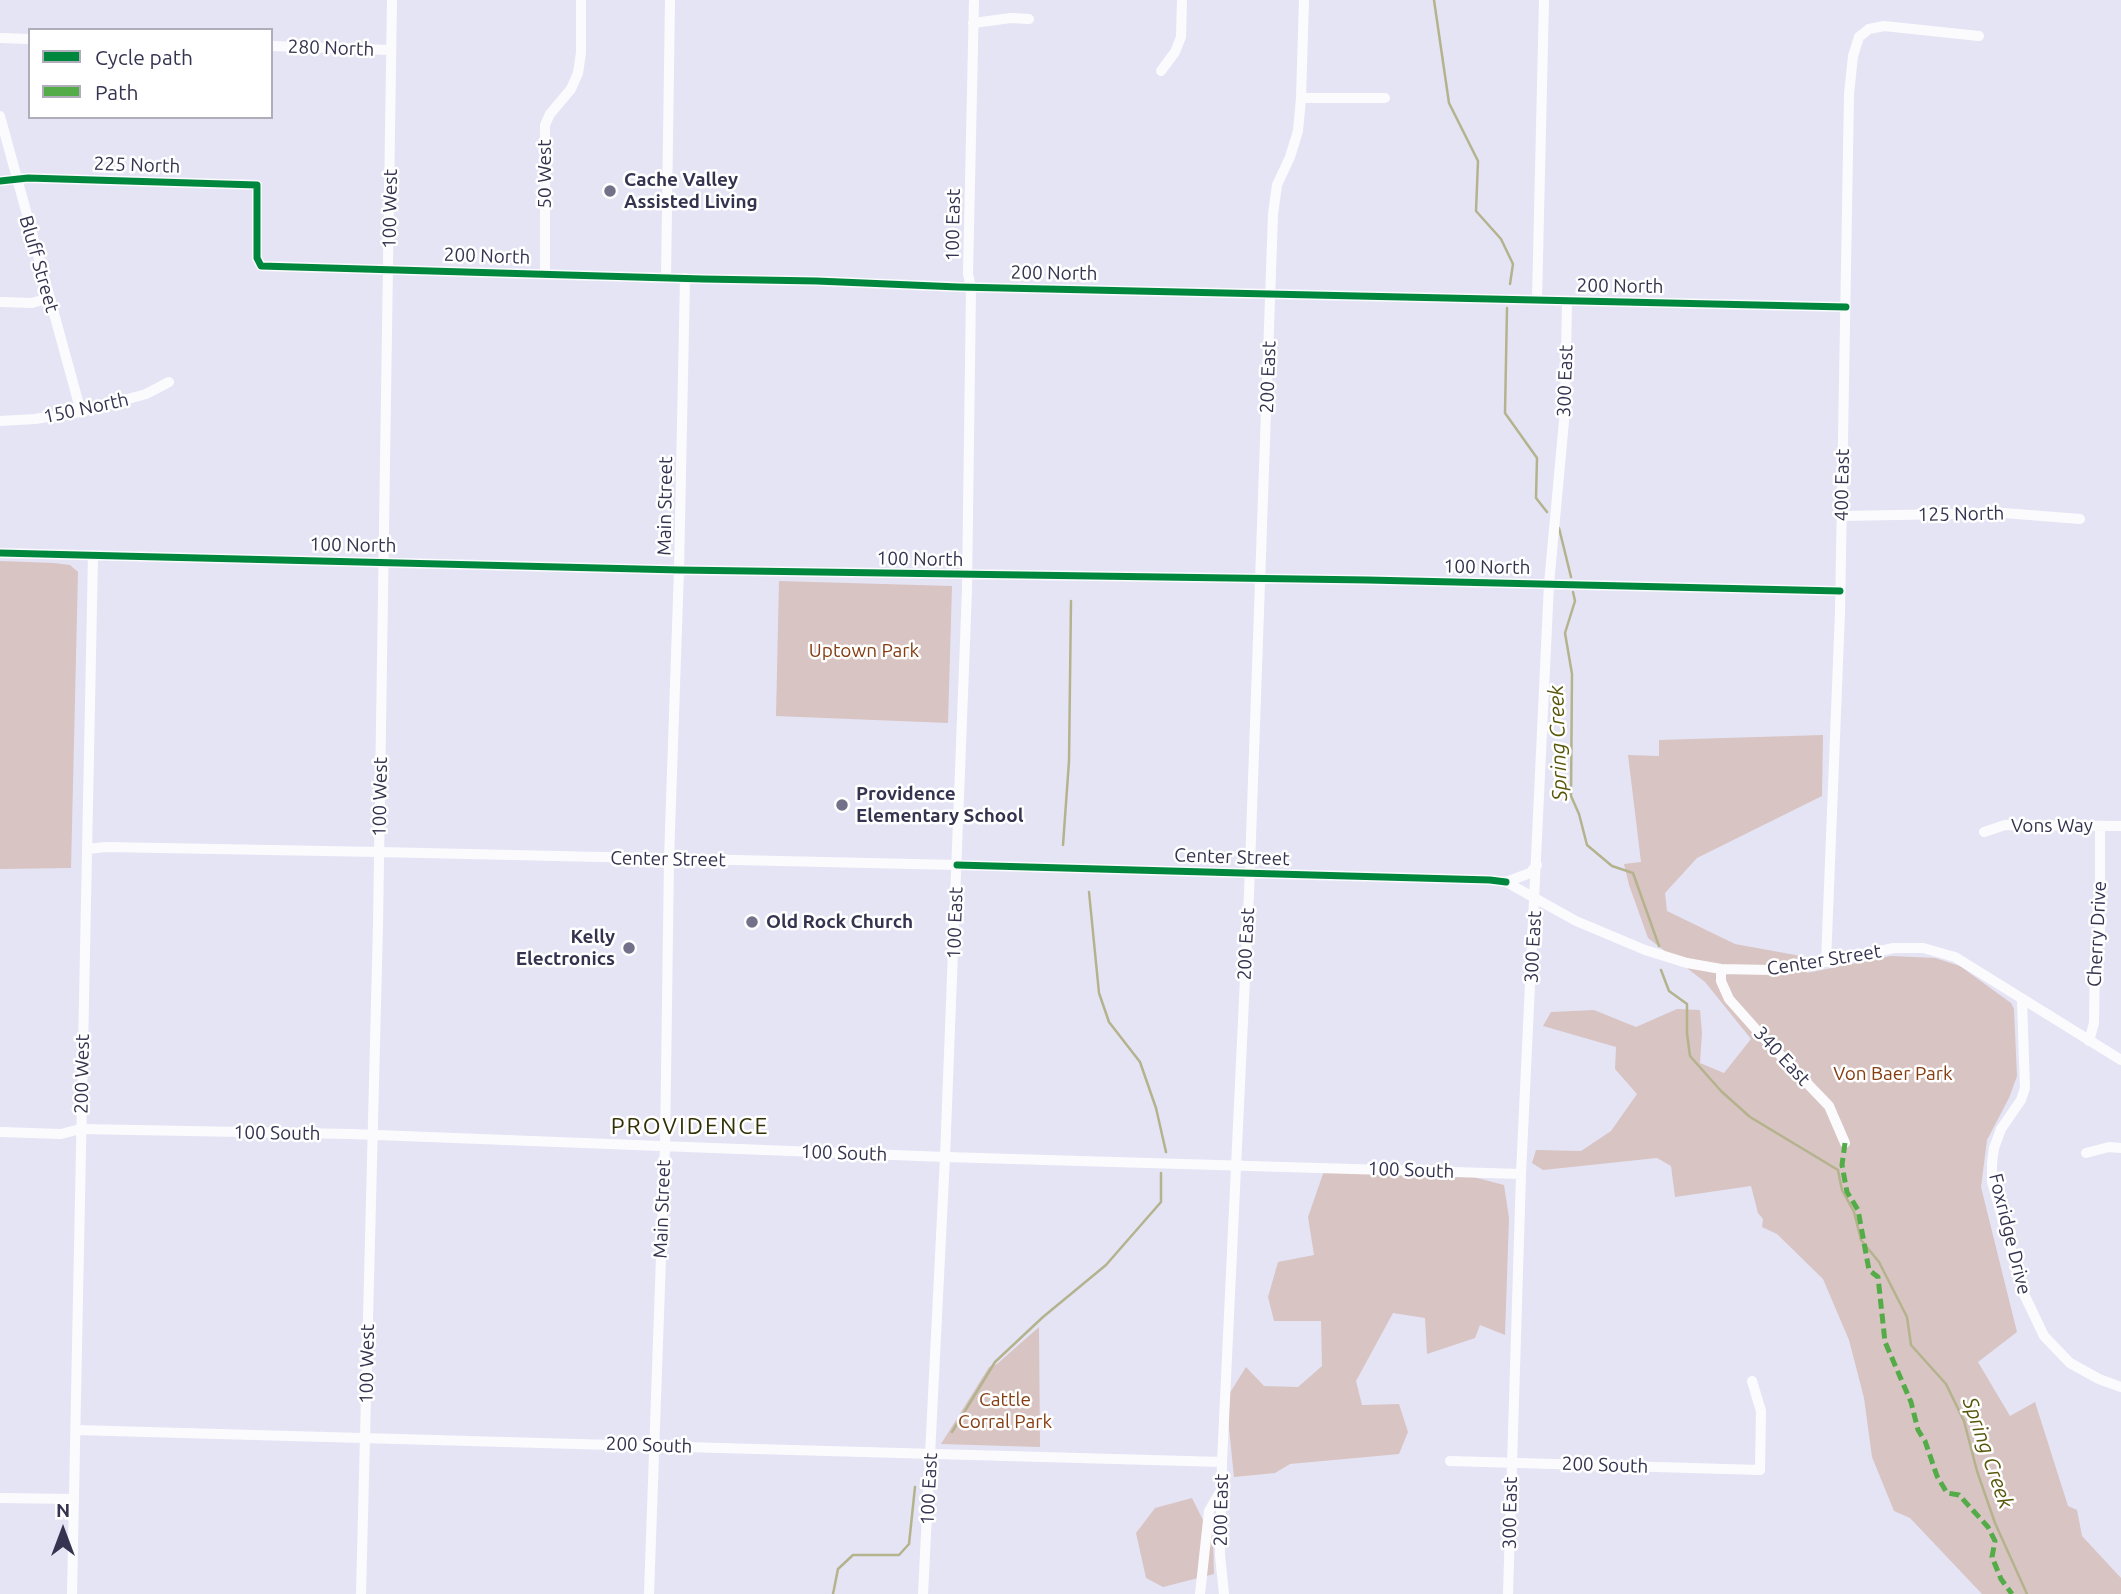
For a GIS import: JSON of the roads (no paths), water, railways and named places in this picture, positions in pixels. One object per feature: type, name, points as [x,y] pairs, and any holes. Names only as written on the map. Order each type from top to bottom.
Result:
[{"type":"street","name":"100 West","points":[[361,1594],[379,852],[392,0]]},
{"type":"street","name":"50 West","points":[[545,274],[545,125],[550,114],[571,89],[578,73],[581,53],[581,0]]},
{"type":"street","points":[[666,277],[670,0]]},
{"type":"street","name":"100 East","points":[[923,1594],[945,1157],[967,575],[971,287],[968,274],[974,0]]},
{"type":"street","points":[[1161,71],[1175,52],[1181,37],[1182,0]]},
{"type":"street","name":"200 East","points":[[1224,1594],[1220,1555],[1222,1462],[1249,873],[1273,215],[1277,186],[1298,131],[1304,0]]},
{"type":"street","points":[[1537,300],[1544,0]]},
{"type":"street","points":[[973,23],[1011,18],[1029,19]]},
{"type":"street","name":"400 East","points":[[1826,962],[1840,591],[1849,94],[1853,56],[1859,37],[1869,29],[1884,26],[1979,37]]},
{"type":"street","points":[[0,38],[28,39]]},
{"type":"street","name":"280 North","points":[[273,46],[391,50]]},
{"type":"street","points":[[1301,97],[1385,98]]},
{"type":"street","name":"Bluff Street","points":[[0,116],[81,412]]},
{"type":"street","name":"225 North","points":[[0,181],[16,178],[257,185],[257,258],[261,266]]},
{"type":"street","name":"200 North","points":[[261,266],[971,287],[1846,307]]},
{"type":"street","name":"Main Street","points":[[649,1594],[665,1146],[668,859],[679,570],[685,278]]},
{"type":"street","points":[[0,302],[32,303],[49,298]]},
{"type":"street","name":"300 East","points":[[1508,1594],[1521,1174],[1549,584],[1565,410],[1567,300]]},
{"type":"street","name":"150 North","points":[[0,421],[81,412],[146,394],[169,382]]},
{"type":"street","name":"125 North","points":[[1842,516],[2004,513],[2080,519]]},
{"type":"street","name":"100 North","points":[[0,552],[679,570],[1840,591]]},
{"type":"street","name":"200 West","points":[[72,1594],[93,555]]},
{"type":"street","name":"Vons Way","points":[[1984,832],[2005,825],[2121,826]]},
{"type":"street","name":"Cherry Drive","points":[[2090,1041],[2094,1023],[2095,958],[2099,931],[2100,826]]},
{"type":"street","name":"Center Street","points":[[87,849],[106,847],[379,852],[1490,880],[1506,882],[1576,921],[1645,950],[1687,963],[1721,969],[1771,970],[1894,948],[1923,948],[1955,957],[2121,1060]]},
{"type":"street","points":[[1506,882],[1530,873],[1537,865]]},
{"type":"street","name":"340 East","points":[[1721,969],[1721,981],[1730,999],[1829,1106],[1845,1143]]},
{"type":"street","name":"Foxridge Drive","points":[[2022,1000],[2025,1088],[2021,1100],[2001,1129],[1994,1148],[1992,1182],[2023,1292],[2044,1336],[2070,1363],[2099,1379],[2121,1387]]},
{"type":"street","name":"100 South","points":[[0,1132],[61,1134],[80,1129],[373,1135],[945,1157],[1521,1174]]},
{"type":"street","points":[[2086,1153],[2109,1147],[2121,1148]]},
{"type":"street","name":"200 South","points":[[1450,1461],[1760,1470],[1761,1411],[1752,1381]]},
{"type":"street","name":"200 South","points":[[76,1430],[1222,1462]]},
{"type":"street","points":[[1200,1594],[1209,1511],[1222,1488]]},
{"type":"street","points":[[0,1498],[74,1499]]},
{"type":"waterway","name":"Spring Creek","points":[[1434,0],[1449,103],[1478,161],[1476,211],[1501,239],[1513,264],[1510,284]]},
{"type":"waterway","name":"Spring Creek","points":[[1507,308],[1505,413],[1537,458],[1536,498],[1547,512]]},
{"type":"waterway","name":"Spring Creek","points":[[1559,528],[1571,577]]},
{"type":"waterway","name":"Spring Creek","points":[[1573,592],[1575,601],[1565,633],[1572,674],[1571,796],[1587,845],[1612,866],[1633,873],[1659,946]]},
{"type":"waterway","points":[[1063,845],[1069,761],[1071,601]]},
{"type":"waterway","points":[[1089,892],[1099,993],[1109,1022],[1140,1062],[1156,1108],[1166,1152]]},
{"type":"waterway","name":"Spring Creek","points":[[1661,970],[1669,991],[1687,1004],[1690,1056],[1721,1091],[1750,1117],[1838,1170],[1842,1190],[1854,1212],[1861,1240],[1879,1262],[1907,1317],[1911,1345],[1946,1384],[1964,1421],[1977,1471],[1995,1523],[2027,1594]]},
{"type":"waterway","points":[[952,1432],[995,1362],[1043,1317],[1106,1265],[1161,1202],[1161,1173]]},
{"type":"waterway","points":[[833,1594],[838,1569],[853,1555],[899,1555],[909,1544],[915,1487]]},
{"type":"place","name":"Cache Valley Assisted Living","points":[[610,191]]},
{"type":"place","name":"Providence Elementary School","points":[[842,805]]},
{"type":"place","name":"Old Rock Church","points":[[752,922]]},
{"type":"place","name":"Kelly Electronics","points":[[629,948]]},
{"type":"district","name":"PROVIDENCE","points":[[690,1126]]},
{"type":"park label","name":"Uptown Park","points":[[864,651]]},
{"type":"park label","name":"Von Baer Park","points":[[1893,1074]]},
{"type":"park label","name":"Cattle Corral Park","points":[[1005,1411]]}]
